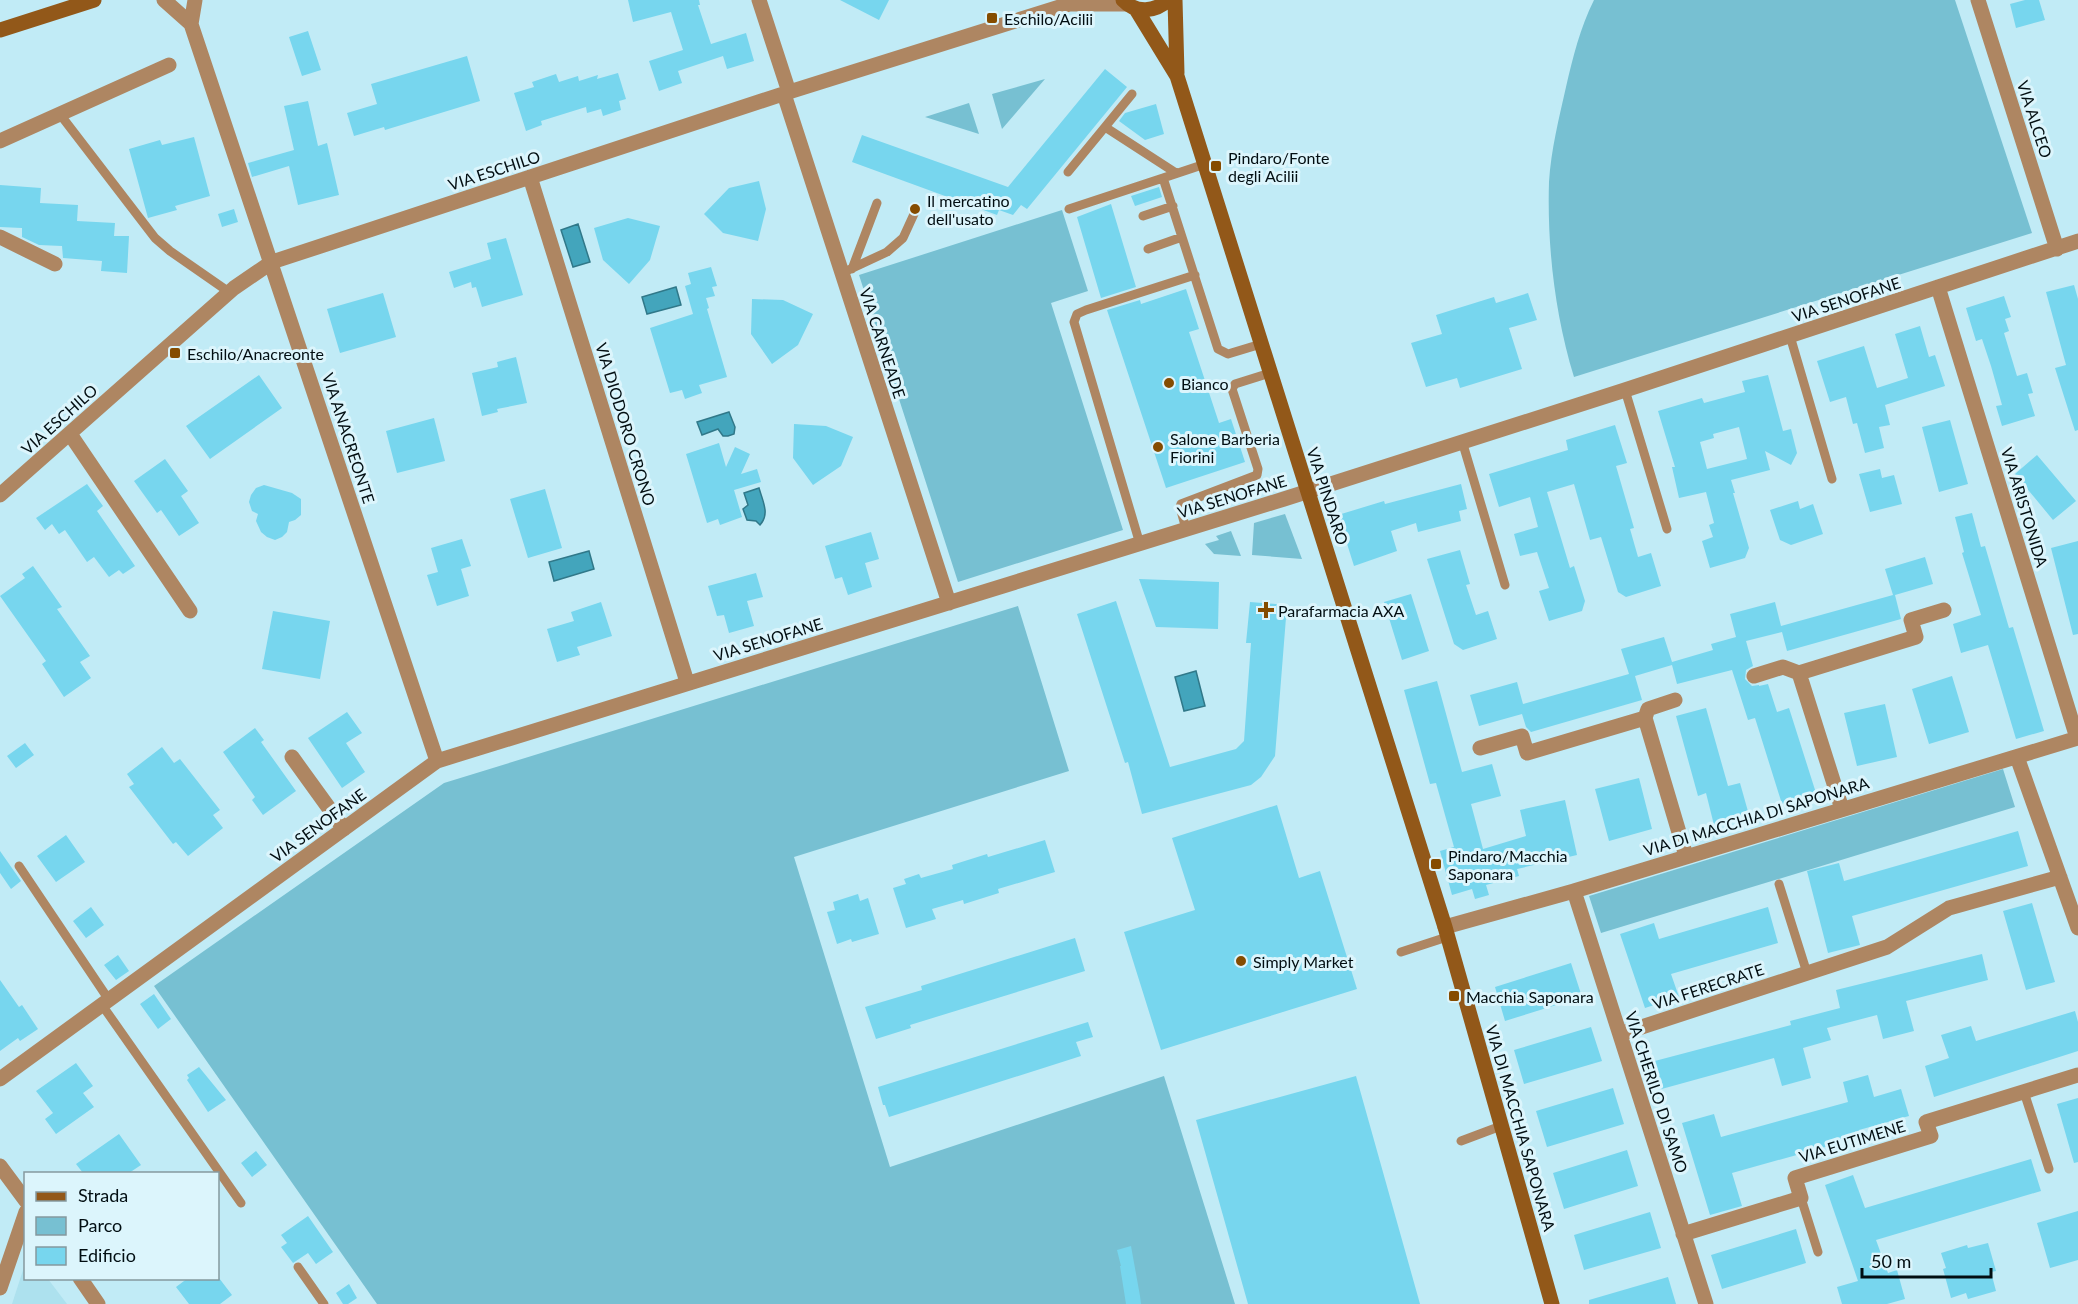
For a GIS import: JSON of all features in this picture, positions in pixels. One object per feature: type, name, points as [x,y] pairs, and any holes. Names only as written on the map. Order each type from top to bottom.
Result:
[{"type":"street","points":[[0,30],[94,0]]},
{"type":"street","name":"VIA ANACREONTE","points":[[164,0],[191,24]]},
{"type":"street","name":"VIA ANACREONTE","points":[[195,0],[191,24],[437,761]]},
{"type":"street","name":"VIA CARNEADE","points":[[759,0],[787,93],[847,271],[949,603]]},
{"type":"street","points":[[1128,4],[1146,10],[1156,8],[1168,0]]},
{"type":"street","points":[[1175,0],[1177,76]]},
{"type":"street","name":"VIA ALCEO","points":[[1978,0],[2057,249]]},
{"type":"street","name":"VIA ESCHILO","points":[[0,495],[229,292],[272,262],[1071,2],[1128,4]]},
{"type":"street","points":[[1128,4],[1177,76]]},
{"type":"street","points":[[0,141],[58,113],[170,65]]},
{"type":"street","name":"VIA PINDARO","points":[[1177,76],[1446,932]]},
{"type":"street","name":"VIA DIODORO CRONO","points":[[530,177],[687,682]]},
{"type":"street","points":[[0,237],[55,264]]},
{"type":"street","name":"VIA SENOFANE","points":[[0,1078],[437,761],[1308,491],[2078,242]]},
{"type":"street","name":"VIA ARISTONIDA","points":[[1938,287],[2078,738]]},
{"type":"street","points":[[70,434],[190,611]]},
{"type":"street","points":[[1754,676],[1783,667],[1799,673],[1916,637],[1911,620],[1944,610]]},
{"type":"street","points":[[1799,673],[1842,809]]},
{"type":"street","points":[[1675,700],[1648,709],[1645,718],[1686,856]]},
{"type":"street","points":[[1480,748],[1522,736],[1527,753],[1645,718]]},
{"type":"street","name":"VIA DI MACCHIA DI SAPONARA","points":[[1446,932],[1686,856],[2078,738]]},
{"type":"street","points":[[292,757],[344,829]]},
{"type":"street","points":[[2017,757],[2060,877],[2075,911],[2078,928]]},
{"type":"street","name":"VIA FERECRATE","points":[[1620,1034],[1887,947],[1948,908],[2060,877]]},
{"type":"street","name":"VIA CHERILO DI SAMO","points":[[1574,891],[1706,1304]]},
{"type":"street","name":"VIA DI MACCHIA SAPONARA","points":[[1446,932],[1552,1304]]},
{"type":"street","name":"VIA EUTIMENE","points":[[1801,1198],[1795,1178],[1931,1136],[1926,1122],[2078,1075]]},
{"type":"street","points":[[0,1166],[24,1198]]},
{"type":"street","points":[[1683,1234],[1801,1198]]},
{"type":"street","points":[[0,1288],[24,1218]]},
{"type":"street","points":[[81,1280],[98,1304]]},
{"type":"lane","points":[[1068,172],[1132,94]]},
{"type":"lane","points":[[58,113],[155,238],[229,292]]},
{"type":"lane","points":[[1105,127],[1176,173]]},
{"type":"lane","points":[[1069,209],[1205,164]]},
{"type":"lane","points":[[1163,178],[1218,349],[1228,354],[1262,344]]},
{"type":"lane","points":[[847,271],[877,203]]},
{"type":"lane","points":[[1143,216],[1173,206]]},
{"type":"lane","points":[[847,271],[887,252],[903,238],[914,214]]},
{"type":"lane","points":[[1148,249],[1182,237]]},
{"type":"lane","points":[[1140,543],[1074,322],[1077,314],[1086,310],[1195,275]]},
{"type":"lane","points":[[1790,336],[1832,479]]},
{"type":"lane","points":[[1186,529],[1181,504],[1257,475],[1258,469],[1232,389],[1235,384],[1270,373]]},
{"type":"lane","points":[[1625,390],[1668,529]]},
{"type":"lane","points":[[1462,441],[1505,585]]},
{"type":"lane","points":[[19,866],[105,1003],[241,1203]]},
{"type":"lane","points":[[1779,884],[1807,973]]},
{"type":"lane","points":[[1401,952],[1446,932]]},
{"type":"lane","points":[[2024,1092],[2049,1169]]},
{"type":"lane","points":[[1461,1140],[1501,1126]]},
{"type":"lane","name":"VIA EUTIMENE","points":[[1801,1198],[1818,1252]]},
{"type":"lane","points":[[298,1267],[324,1304]]},
{"type":"shaded area","points":[[578,224],[590,262],[573,267],[561,230]]},
{"type":"shaded area","points":[[676,287],[681,305],[647,314],[642,297]]},
{"type":"shaded area","points":[[729,412],[735,427],[734,434],[723,436],[718,429],[702,435],[697,422]]},
{"type":"shaded area","points":[[759,488],[765,512],[760,525],[756,521],[747,520],[743,509],[748,505],[744,493]]},
{"type":"shaded area","points":[[589,551],[594,569],[554,581],[549,562]]},
{"type":"shaded area","points":[[1196,671],[1205,706],[1184,711],[1175,677]]},
{"type":"shaded area","points":[[24,1267],[24,1280],[49,1280],[67,1304],[12,1304]]},
{"type":"green space","points":[[1594,0],[1955,0],[2032,233],[1574,377],[1557,305],[1549,231],[1549,182],[1556,134],[1571,65]]},
{"type":"green space","points":[[1045,79],[1002,129],[992,94]]},
{"type":"green space","points":[[969,103],[979,134],[925,117]]},
{"type":"green space","points":[[1062,210],[1088,291],[1051,303],[1123,530],[958,582],[859,275]]},
{"type":"green space","points":[[1285,514],[1302,559],[1252,555],[1254,523]]},
{"type":"green space","points":[[1231,531],[1241,556],[1214,554],[1205,544],[1219,540],[1216,536]]},
{"type":"green space","points":[[1018,606],[1069,771],[794,857],[890,1167],[1164,1076],[1235,1304],[377,1304],[154,986],[444,783]]},
{"type":"green space","points":[[2003,769],[2015,807],[1601,933],[1589,896]]},
{"type":"building","points":[[628,0],[699,0],[700,5],[698,5],[711,44],[746,33],[754,61],[727,69],[723,56],[678,71],[682,83],[659,91],[649,61],[683,50],[671,12],[633,22]]},
{"type":"building","points":[[840,0],[889,0],[879,20]]},
{"type":"building","points":[[2025,0],[2039,0],[2045,20],[2016,28],[2010,4]]},
{"type":"building","points":[[308,31],[321,70],[302,76],[289,37]]},
{"type":"building","points":[[467,56],[480,101],[385,130],[384,127],[354,136],[347,113],[377,104],[371,84]]},
{"type":"building","points":[[1105,69],[1127,87],[1027,209],[1021,205],[1013,215],[999,210],[997,215],[852,162],[862,135],[1008,187]]},
{"type":"building","points":[[618,73],[626,99],[619,101],[621,110],[603,116],[601,109],[587,113],[586,107],[541,121],[542,125],[526,131],[514,93],[534,87],[532,82],[556,74],[559,82],[578,76],[579,81],[598,75],[597,79]]},
{"type":"building","points":[[308,101],[318,146],[327,143],[339,195],[298,205],[289,166],[252,177],[248,163],[294,150],[284,106]]},
{"type":"building","points":[[1156,104],[1164,134],[1145,140],[1119,121],[1125,113]]},
{"type":"building","points":[[194,137],[210,196],[175,206],[177,210],[148,218],[129,149],[160,140],[162,145]]},
{"type":"building","points":[[759,181],[766,209],[758,241],[723,233],[704,214],[729,188]]},
{"type":"building","points":[[0,185],[41,188],[40,203],[78,205],[77,221],[115,223],[114,236],[129,236],[127,273],[101,271],[102,261],[63,258],[62,246],[39,245],[22,237],[22,228],[0,227]]},
{"type":"building","points":[[1159,187],[1162,197],[1135,206],[1131,196]]},
{"type":"building","points":[[1111,204],[1136,287],[1101,298],[1077,217]]},
{"type":"building","points":[[234,209],[238,222],[222,227],[218,214]]},
{"type":"building","points":[[628,218],[660,226],[650,260],[629,284],[603,260],[594,228]]},
{"type":"building","points":[[506,238],[523,295],[482,307],[476,287],[472,288],[471,282],[454,288],[449,272],[491,259],[487,243]]},
{"type":"building","points":[[711,267],[717,286],[712,287],[715,296],[706,298],[709,308],[707,309],[727,377],[699,385],[702,393],[685,399],[682,390],[670,393],[650,328],[693,314],[685,286],[691,284],[688,273]]},
{"type":"building","points":[[2074,285],[2078,299],[2078,430],[2075,431],[2055,368],[2066,365],[2046,292]]},
{"type":"building","name":"Bianco","points":[[1186,289],[1199,329],[1189,332],[1219,423],[1231,419],[1245,462],[1166,488],[1107,310],[1140,300],[1141,304]]},
{"type":"building","points":[[383,293],[396,337],[340,353],[327,309]]},
{"type":"building","points":[[1528,293],[1537,320],[1509,328],[1522,369],[1460,388],[1457,378],[1426,387],[1411,343],[1442,334],[1436,315],[1494,297],[1496,303]]},
{"type":"building","points":[[2004,296],[2011,317],[2005,319],[2009,331],[2004,333],[2017,376],[2027,373],[2033,393],[2028,394],[2035,416],[2002,426],[1996,406],[2002,405],[1991,366],[1982,339],[1976,341],[1966,308]]},
{"type":"building","points":[[752,299],[783,300],[813,314],[798,345],[772,364],[751,334]]},
{"type":"building","points":[[1920,326],[1929,357],[1935,355],[1945,386],[1885,405],[1890,425],[1879,427],[1884,448],[1865,453],[1857,423],[1853,424],[1846,397],[1830,402],[1817,361],[1864,346],[1877,388],[1908,378],[1895,334]]},
{"type":"building","points":[[516,357],[527,403],[497,409],[498,412],[482,416],[472,373],[498,367],[497,362]]},
{"type":"building","points":[[259,375],[282,408],[210,459],[186,426]]},
{"type":"building","points":[[1768,375],[1783,431],[1791,429],[1797,453],[1791,465],[1765,451],[1770,470],[1731,480],[1749,548],[1745,558],[1710,568],[1702,541],[1713,537],[1709,525],[1714,523],[1706,492],[1679,498],[1672,467],[1675,467],[1658,411],[1702,398],[1704,403],[1745,392],[1742,381]],"holes":[[[1739,427],[1747,459],[1707,469],[1700,442],[1714,438],[1713,434]]]},
{"type":"building","points":[[434,418],[445,461],[397,473],[386,431]]},
{"type":"building","points":[[1950,420],[1968,484],[1939,492],[1922,427]]},
{"type":"building","points":[[794,424],[826,426],[853,437],[841,466],[813,485],[793,458]]},
{"type":"building","points":[[1615,425],[1627,463],[1616,466],[1634,528],[1630,529],[1638,557],[1651,553],[1661,586],[1626,597],[1618,592],[1601,537],[1590,540],[1574,484],[1547,492],[1570,568],[1574,566],[1585,601],[1582,611],[1549,621],[1539,591],[1549,588],[1537,552],[1520,556],[1514,534],[1538,527],[1530,497],[1499,507],[1489,474],[1568,450],[1566,440]]},
{"type":"building","points":[[719,443],[726,467],[735,447],[750,454],[741,474],[757,469],[761,482],[734,490],[742,517],[720,525],[718,519],[707,523],[686,454]]},
{"type":"building","points":[[2037,455],[2076,501],[2053,520],[2015,474]]},
{"type":"building","points":[[165,459],[188,491],[181,496],[199,523],[179,536],[161,510],[157,513],[134,481]]},
{"type":"building","points":[[1880,469],[1882,478],[1894,475],[1902,504],[1870,512],[1859,474]]},
{"type":"building","points":[[87,484],[103,506],[97,511],[135,566],[123,574],[119,570],[109,577],[94,557],[87,562],[65,530],[59,534],[52,524],[45,530],[36,518]]},
{"type":"building","points":[[1461,484],[1467,509],[1459,511],[1461,521],[1418,532],[1416,523],[1391,531],[1397,551],[1354,566],[1338,515],[1384,501],[1385,504]]},
{"type":"building","points":[[264,485],[292,493],[301,499],[301,515],[289,522],[287,532],[275,540],[261,532],[256,521],[258,514],[252,511],[249,502],[256,488]]},
{"type":"building","points":[[545,489],[562,548],[528,558],[510,499]]},
{"type":"building","points":[[1798,501],[1800,509],[1813,504],[1823,534],[1791,545],[1780,540],[1770,510]]},
{"type":"building","points":[[1972,513],[1981,547],[1985,546],[2009,628],[2013,627],[2044,731],[2016,739],[1988,645],[1961,653],[1953,624],[1981,615],[1962,553],[1964,552],[1955,517]]},
{"type":"building","points":[[871,532],[879,559],[865,563],[872,587],[848,595],[842,577],[835,579],[825,546]]},
{"type":"building","points":[[462,539],[471,566],[461,569],[469,596],[437,606],[427,575],[438,572],[431,548]]},
{"type":"building","points":[[2078,541],[2078,634],[2073,635],[2051,548]]},
{"type":"building","points":[[1460,550],[1470,584],[1466,585],[1476,615],[1488,611],[1497,639],[1463,650],[1454,644],[1427,559]]},
{"type":"building","points":[[1925,557],[1933,584],[1895,595],[1901,619],[1787,651],[1782,632],[1746,641],[1753,666],[1746,670],[1745,679],[1752,686],[1768,684],[1777,712],[1789,708],[1816,793],[1782,804],[1755,718],[1748,720],[1732,670],[1677,684],[1672,665],[1635,676],[1642,700],[1531,732],[1526,727],[1522,714],[1479,726],[1470,695],[1517,682],[1523,704],[1629,674],[1621,649],[1664,637],[1672,662],[1713,650],[1711,644],[1736,637],[1730,614],[1775,602],[1781,626],[1893,595],[1885,569]]},
{"type":"building","points":[[33,566],[62,607],[57,609],[90,656],[80,662],[91,678],[64,697],[42,664],[46,661],[0,596],[25,578],[22,574]]},
{"type":"building","points":[[756,573],[763,597],[747,601],[754,626],[729,633],[724,615],[717,616],[708,586]]},
{"type":"building","points":[[1139,579],[1219,582],[1218,629],[1156,627]]},
{"type":"building","points":[[1411,594],[1429,651],[1402,660],[1384,602]]},
{"type":"building","points":[[1116,601],[1170,767],[1236,749],[1244,741],[1251,643],[1246,643],[1250,602],[1287,605],[1275,756],[1261,777],[1251,785],[1142,814],[1128,762],[1125,763],[1077,614]]},
{"type":"building","points":[[601,602],[612,636],[577,647],[580,655],[557,662],[547,629],[574,621],[571,612]]},
{"type":"building","points":[[273,611],[330,621],[320,679],[262,669]]},
{"type":"building","points":[[1952,676],[1969,732],[1929,744],[1912,689]]},
{"type":"building","points":[[1437,681],[1462,772],[1492,764],[1501,796],[1471,804],[1483,849],[1526,836],[1520,810],[1565,800],[1577,855],[1517,869],[1519,876],[1486,885],[1489,895],[1475,899],[1472,889],[1452,895],[1440,851],[1454,847],[1436,783],[1430,784],[1404,690]]},
{"type":"building","points":[[1885,704],[1897,757],[1857,766],[1844,713]]},
{"type":"building","points":[[1706,708],[1728,786],[1740,783],[1749,815],[1714,825],[1706,793],[1698,796],[1676,716]]},
{"type":"building","points":[[347,712],[362,733],[346,743],[365,772],[342,788],[308,738]]},
{"type":"building","points":[[255,728],[264,740],[261,742],[296,791],[263,815],[252,800],[255,797],[223,752]]},
{"type":"building","points":[[25,743],[34,755],[16,768],[7,756]]},
{"type":"building","points":[[162,747],[174,763],[180,759],[220,810],[213,815],[223,828],[188,856],[176,842],[173,844],[129,787],[134,784],[127,774]]},
{"type":"building","points":[[1639,778],[1652,829],[1609,841],[1595,789]]},
{"type":"building","name":"Simply Market","points":[[1277,805],[1299,878],[1320,871],[1357,989],[1161,1050],[1124,932],[1195,910],[1172,838]]},
{"type":"building","points":[[2018,831],[2028,866],[1852,916],[1860,945],[1828,953],[1807,871],[1839,863],[1844,881]]},
{"type":"building","points":[[66,835],[85,862],[56,882],[37,856]]},
{"type":"building","points":[[1045,840],[1055,872],[998,889],[999,893],[964,904],[963,900],[932,909],[936,919],[906,928],[893,888],[906,884],[904,879],[919,874],[921,878],[953,869],[952,865],[987,854],[988,857]]},
{"type":"building","points":[[0,851],[21,881],[11,889],[0,873]]},
{"type":"building","points":[[858,894],[860,901],[868,898],[879,934],[837,944],[827,912],[835,910],[833,902]]},
{"type":"building","points":[[2032,903],[2055,982],[2026,990],[2003,911]]},
{"type":"building","points":[[91,907],[104,925],[86,938],[73,921]]},
{"type":"building","points":[[1768,907],[1778,943],[1671,974],[1679,997],[1645,1008],[1620,934],[1654,923],[1659,939]]},
{"type":"building","points":[[1075,938],[1085,971],[910,1025],[911,1028],[876,1039],[865,1007],[922,990],[921,986]]},
{"type":"building","points":[[1982,954],[1988,980],[1906,1001],[1914,1031],[1883,1039],[1877,1015],[1827,1028],[1831,1040],[1803,1048],[1811,1078],[1782,1086],[1774,1058],[1658,1090],[1651,1062],[1791,1025],[1790,1021],[1840,1008],[1836,990]]},
{"type":"building","points":[[118,955],[129,971],[116,980],[104,965]]},
{"type":"building","points":[[1571,963],[1582,997],[1505,1021],[1495,987]]},
{"type":"building","points":[[0,980],[19,1007],[22,1005],[38,1029],[20,1041],[18,1038],[0,1051]]},
{"type":"building","points":[[154,994],[171,1019],[158,1029],[140,1004]]},
{"type":"building","points":[[2075,1011],[2078,1022],[2078,1051],[1934,1097],[1925,1066],[1949,1058],[1941,1035],[1971,1026],[1976,1041]]},
{"type":"building","points":[[1088,1022],[1093,1037],[1076,1042],[1081,1056],[889,1117],[883,1105],[878,1087]]},
{"type":"building","points":[[1591,1027],[1602,1061],[1524,1084],[1514,1050]]},
{"type":"building","points":[[76,1063],[93,1086],[83,1093],[94,1107],[56,1134],[45,1119],[53,1113],[36,1091]]},
{"type":"building","points":[[199,1067],[226,1100],[208,1112],[187,1080],[189,1078],[187,1075]]},
{"type":"building","points":[[1868,1075],[1874,1097],[1901,1089],[1909,1116],[1859,1130],[1861,1137],[1732,1173],[1742,1206],[1710,1215],[1682,1123],[1714,1114],[1721,1137],[1848,1102],[1843,1082]]},
{"type":"building","points":[[1356,1076],[1420,1304],[1248,1304],[1196,1120]]},
{"type":"building","points":[[1613,1088],[1624,1124],[1547,1147],[1536,1111]]},
{"type":"building","points":[[2078,1098],[2078,1162],[2074,1163],[2057,1104]]},
{"type":"building","points":[[119,1134],[141,1165],[130,1172],[82,1172],[76,1164]]},
{"type":"building","points":[[1627,1150],[1638,1186],[1564,1209],[1553,1173]]},
{"type":"building","points":[[256,1151],[267,1165],[252,1177],[241,1163]]},
{"type":"building","points":[[2031,1159],[2041,1191],[1876,1240],[1888,1273],[1897,1270],[1905,1299],[1887,1304],[1842,1304],[1837,1287],[1858,1281],[1825,1185],[1853,1175],[1865,1208]]},
{"type":"building","points":[[2078,1211],[2078,1260],[2050,1268],[2037,1223]]},
{"type":"building","points":[[1650,1212],[1661,1248],[1584,1270],[1574,1235]]},
{"type":"building","points":[[308,1216],[333,1252],[316,1264],[308,1253],[293,1263],[281,1247],[287,1243],[281,1235]]},
{"type":"building","points":[[1796,1229],[1806,1263],[1722,1289],[1711,1255]]},
{"type":"building","points":[[1988,1243],[1996,1271],[1991,1272],[1996,1291],[1968,1299],[1966,1293],[1951,1298],[1941,1253],[1967,1245],[1968,1248]]},
{"type":"building","points":[[1131,1246],[1141,1304],[1126,1304],[1117,1250]]},
{"type":"building","points":[[1668,1277],[1676,1304],[1589,1304],[1589,1300]]},
{"type":"building","points":[[219,1278],[232,1295],[220,1304],[189,1304],[176,1287],[185,1280],[219,1280]]},
{"type":"building","points":[[349,1284],[357,1298],[348,1304],[343,1304],[336,1293]]},
{"type":"place","name":"Eschilo/Acilii","points":[[992,18]]},
{"type":"place","name":"Pindaro/Fonte degli Acilii","points":[[1216,166]]},
{"type":"place","name":"Il mercatino dell'usato","points":[[915,209]]},
{"type":"place","name":"Eschilo/Anacreonte","points":[[175,353]]},
{"type":"place","name":"Bianco","points":[[1169,383]]},
{"type":"place","name":"Salone Barberia Fiorini","points":[[1158,447]]},
{"type":"place","name":"Parafarmacia AXA","points":[[1266,610]]},
{"type":"place","name":"Pindaro/Macchia Saponara","points":[[1436,864]]},
{"type":"place","name":"Simply Market","points":[[1241,961]]},
{"type":"place","name":"Macchia Saponara","points":[[1454,996]]}]
